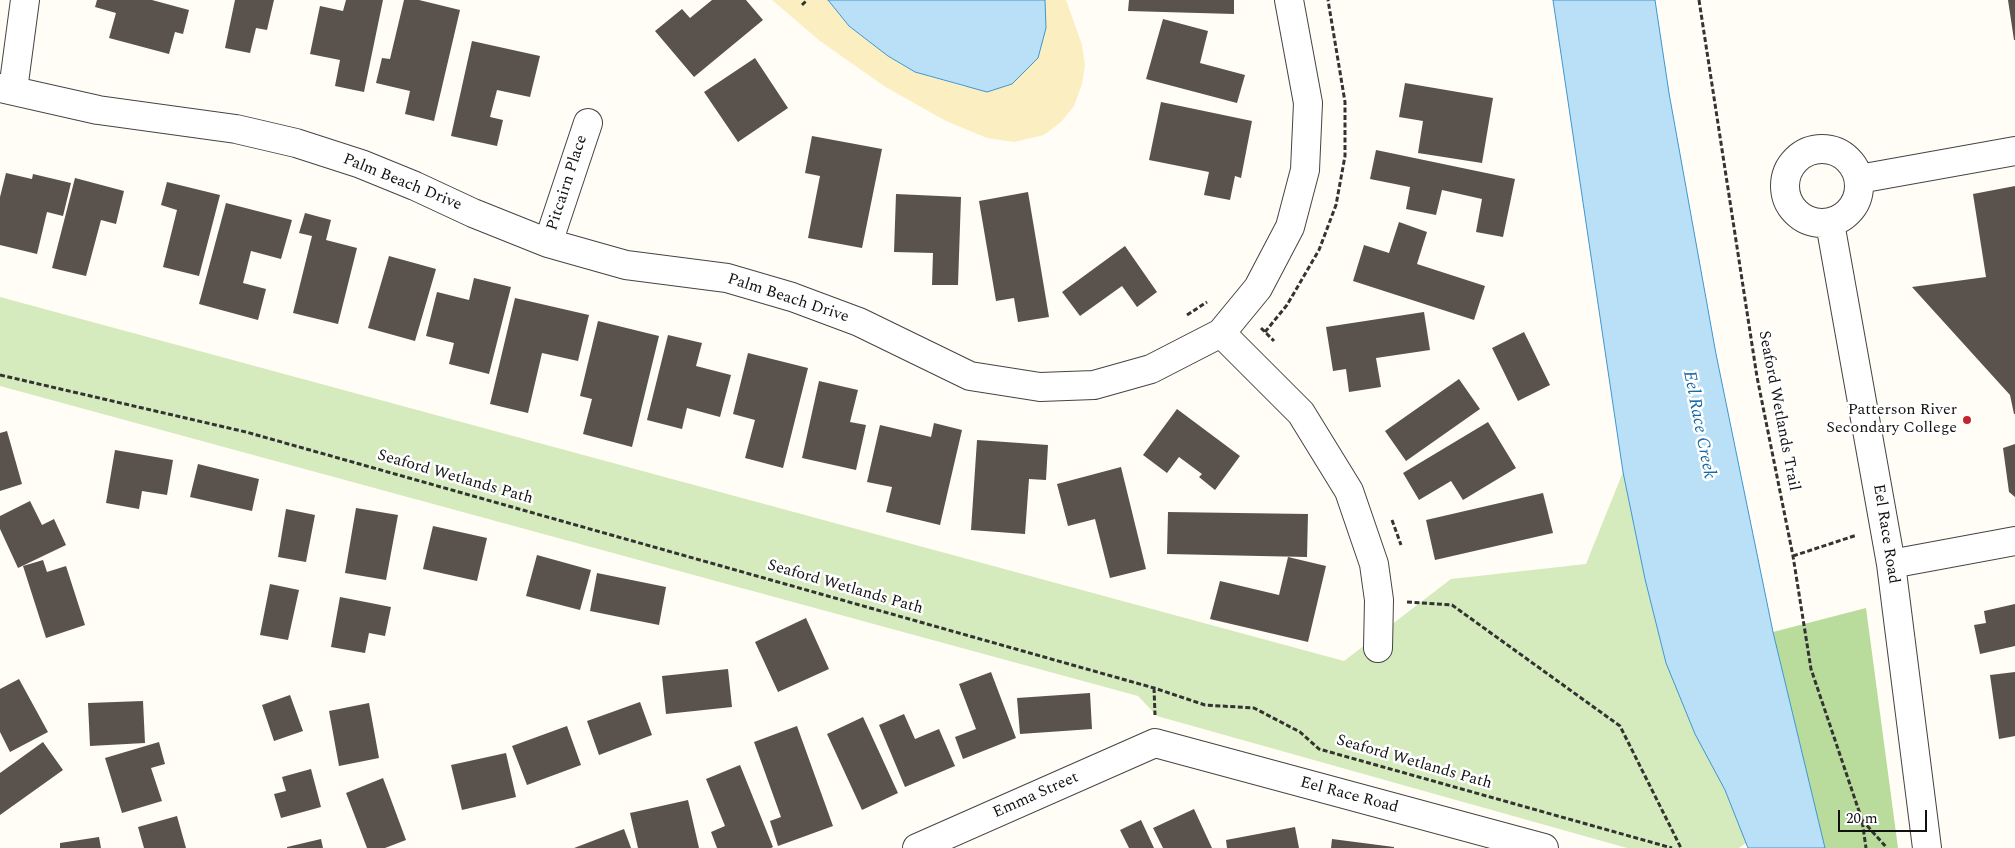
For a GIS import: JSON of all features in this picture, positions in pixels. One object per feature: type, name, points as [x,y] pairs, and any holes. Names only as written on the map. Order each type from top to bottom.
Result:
[{"type":"street","points":[[6,89],[25,0]]},
{"type":"street","name":"Palm Beach Drive","points":[[6,89],[98,110],[236,129],[296,143],[361,164],[416,186],[473,213],[548,242],[626,265],[727,278],[783,294],[859,322],[970,376],[1040,388],[1094,385],[1151,369],[1221,333],[1258,288],[1290,227],[1305,170],[1308,104],[1289,0]]},
{"type":"street","name":"Pitcairn Place","points":[[548,242],[588,123]]},
{"type":"street","points":[[1822,148],[1835,150],[1853,164],[1859,180],[1860,192],[1854,206],[1844,217],[1830,223],[1808,221],[1792,208],[1786,196],[1785,182],[1793,163],[1808,151],[1822,148]]},
{"type":"street","points":[[1859,180],[2015,151]]},
{"type":"street","name":"Eel Race Road","points":[[1830,223],[1891,564],[1927,848]]},
{"type":"street","points":[[1221,333],[1301,413],[1349,491],[1374,564],[1379,600],[1378,648]]},
{"type":"street","points":[[1891,564],[2015,540]]},
{"type":"street","name":"Eel Race Road","points":[[1155,743],[1544,848]]},
{"type":"street","name":"Emma Street","points":[[917,848],[1155,743]]},
{"type":"path","points":[[802,5],[807,0]]},
{"type":"path","name":"Seaford Wetlands Trail","points":[[1699,0],[1757,377],[1793,556],[1811,669],[1862,820],[1866,848]]},
{"type":"path","points":[[1184,317],[1208,301]]},
{"type":"path","name":"Seaford Wetlands Path","points":[[0,375],[246,432],[1154,688],[1205,705],[1254,708],[1300,732],[1319,749],[1672,848]]},
{"type":"path","points":[[1793,556],[1846,537],[1885,529]]},
{"type":"path","points":[[1379,600],[1452,605],[1620,726],[1681,848]]},
{"type":"path","name":"Seaford Wetlands Trail","points":[[1862,820],[1887,848]]},
{"type":"green space","points":[[0,297],[1344,661],[1451,579],[1586,564],[1623,472],[1645,579],[1666,663],[1725,790],[1746,843],[1739,848],[1627,848],[1157,716],[1138,696],[0,386]]},
{"type":"green space","points":[[1866,608],[1898,848],[1825,848],[1773,632]]},
{"type":"sand","points":[[772,0],[828,0],[849,26],[888,56],[914,72],[965,87],[1046,28],[1045,0],[1066,0],[1082,45],[1085,65],[1082,84],[1074,106],[1061,122],[1044,135],[1014,142],[987,138],[944,120],[884,86],[820,41]]},
{"type":"water","points":[[828,0],[1045,0],[1046,28],[1038,58],[1012,84],[987,92],[915,72],[888,56],[849,26]]},
{"type":"water","name":"Eel Race Creek","points":[[1553,0],[1655,0],[1669,93],[1716,354],[1773,632],[1825,848],[1748,848],[1725,790],[1695,734],[1666,663],[1645,579],[1623,472]]},
{"type":"building","points":[[97,0],[152,0],[189,10],[183,34],[175,32],[169,54],[109,38],[116,13],[95,7]]},
{"type":"building","points":[[235,0],[274,0],[267,30],[256,28],[250,53],[225,48]]},
{"type":"building","points":[[346,0],[383,0],[364,92],[335,86],[340,60],[310,54],[320,6],[343,11]]},
{"type":"building","points":[[404,0],[419,0],[460,10],[434,121],[405,114],[410,91],[376,83],[382,58],[390,59]]},
{"type":"building","points":[[712,0],[746,0],[763,20],[694,77],[655,31],[682,9],[690,18]]},
{"type":"building","points":[[1129,0],[1234,0],[1234,14],[1128,11]]},
{"type":"building","points":[[2008,0],[2015,0],[2015,40],[2014,40]]},
{"type":"building","points":[[1163,19],[1208,31],[1200,63],[1245,75],[1237,103],[1146,79]]},
{"type":"building","points":[[472,41],[540,56],[530,97],[497,90],[490,117],[503,120],[497,146],[451,136]]},
{"type":"building","points":[[755,58],[788,108],[738,142],[704,92]]},
{"type":"building","points":[[1405,83],[1493,98],[1482,163],[1418,153],[1423,121],[1399,117]]},
{"type":"building","points":[[1161,102],[1252,121],[1241,178],[1235,176],[1230,200],[1204,195],[1209,172],[1149,160]]},
{"type":"building","points":[[812,136],[882,149],[862,248],[808,238],[820,176],[805,173]]},
{"type":"building","points":[[1376,150],[1515,179],[1503,237],[1476,232],[1482,199],[1442,190],[1436,215],[1406,209],[1410,187],[1370,179]]},
{"type":"building","points":[[6,173],[32,179],[33,174],[71,183],[63,216],[47,212],[37,254],[0,245],[0,197]]},
{"type":"building","points":[[75,178],[124,191],[116,224],[101,220],[86,276],[52,268]]},
{"type":"building","points":[[167,182],[220,195],[199,276],[163,267],[177,210],[161,205]]},
{"type":"building","points":[[2015,186],[2014,414],[2010,395],[1912,287],[1986,277],[1973,194]]},
{"type":"building","points":[[1028,192],[1049,317],[1018,322],[1014,298],[996,301],[979,201]]},
{"type":"building","points":[[896,194],[961,197],[958,285],[932,285],[933,253],[894,252]]},
{"type":"building","points":[[226,203],[292,220],[281,259],[251,251],[243,283],[266,289],[258,320],[199,304]]},
{"type":"building","points":[[305,213],[331,220],[326,240],[357,248],[338,324],[293,313],[312,236],[299,233]]},
{"type":"building","points":[[1399,222],[1427,232],[1417,264],[1485,286],[1474,320],[1353,281],[1364,245],[1389,253]]},
{"type":"building","points":[[1125,246],[1157,292],[1137,307],[1122,286],[1080,316],[1062,292]]},
{"type":"building","points":[[389,256],[436,269],[415,341],[368,328]]},
{"type":"building","points":[[474,278],[511,287],[489,374],[449,364],[454,343],[426,336],[437,292],[469,300]]},
{"type":"building","points":[[515,298],[589,315],[578,361],[542,353],[528,413],[490,404]]},
{"type":"building","points":[[1424,312],[1430,350],[1376,358],[1381,387],[1349,392],[1346,369],[1333,371],[1326,327]]},
{"type":"building","points":[[598,321],[659,336],[632,447],[583,434],[592,399],[580,396]]},
{"type":"building","points":[[1524,332],[1550,385],[1518,401],[1492,348]]},
{"type":"building","points":[[668,335],[702,343],[696,366],[731,375],[720,417],[687,408],[682,429],[647,420]]},
{"type":"building","points":[[748,353],[808,368],[783,468],[745,458],[755,420],[733,414]]},
{"type":"building","points":[[1459,379],[1480,409],[1406,461],[1385,431]]},
{"type":"building","points":[[819,381],[858,390],[850,422],[866,425],[856,470],[802,458]]},
{"type":"building","points":[[1177,409],[1240,456],[1215,490],[1199,477],[1202,474],[1179,457],[1167,473],[1143,455]]},
{"type":"building","points":[[1488,422],[1516,468],[1463,500],[1451,481],[1419,500],[1403,473]]},
{"type":"building","points":[[934,423],[962,430],[940,525],[886,512],[892,487],[867,482],[880,425],[931,437]]},
{"type":"building","points":[[7,431],[22,484],[0,491],[0,433]]},
{"type":"building","points":[[977,440],[1048,445],[1046,480],[1029,479],[1025,534],[971,530]]},
{"type":"building","points":[[2015,444],[2015,497],[2009,492],[2003,448]]},
{"type":"building","points":[[115,450],[173,460],[167,495],[142,491],[139,509],[106,503]]},
{"type":"building","points":[[198,464],[259,479],[252,511],[190,497]]},
{"type":"building","points":[[1121,467],[1146,569],[1110,578],[1095,519],[1068,526],[1057,484]]},
{"type":"building","points":[[1543,493],[1553,533],[1435,560],[1426,520]]},
{"type":"building","points":[[30,501],[42,525],[54,519],[66,545],[18,568],[0,529],[0,516]]},
{"type":"building","points":[[356,508],[398,515],[386,580],[345,573]]},
{"type":"building","points":[[286,509],[315,515],[306,562],[278,557]]},
{"type":"building","points":[[1168,512],[1308,514],[1307,557],[1167,554]]},
{"type":"building","points":[[433,526],[487,538],[477,581],[423,569]]},
{"type":"building","points":[[537,555],[591,570],[580,610],[526,596]]},
{"type":"building","points":[[1288,557],[1326,566],[1308,642],[1210,619],[1220,581],[1279,595]]},
{"type":"building","points":[[43,560],[47,572],[66,566],[85,625],[46,638],[23,566]]},
{"type":"building","points":[[597,573],[666,587],[659,625],[590,611]]},
{"type":"building","points":[[270,584],[299,590],[288,640],[260,635]]},
{"type":"building","points":[[340,597],[391,607],[385,636],[369,633],[365,653],[331,647]]},
{"type":"building","points":[[2015,604],[2015,646],[1980,654],[1974,625],[1986,623],[1984,611]]},
{"type":"building","points":[[806,618],[829,669],[778,692],[755,642]]},
{"type":"building","points":[[728,669],[732,707],[666,714],[662,676]]},
{"type":"building","points":[[991,672],[1016,738],[963,759],[955,737],[976,729],[959,684]]},
{"type":"building","points":[[2015,672],[2015,736],[1999,739],[1990,675]]},
{"type":"building","points":[[19,679],[48,732],[10,752],[0,732],[0,689]]},
{"type":"building","points":[[1090,693],[1092,729],[1020,734],[1017,698]]},
{"type":"building","points":[[290,695],[303,731],[274,741],[262,705]]},
{"type":"building","points":[[143,701],[145,743],[90,746],[88,703]]},
{"type":"building","points":[[640,702],[652,735],[599,755],[587,721]]},
{"type":"building","points":[[369,703],[379,758],[339,766],[329,711]]},
{"type":"building","points":[[904,714],[915,739],[939,729],[955,766],[905,787],[879,725]]},
{"type":"building","points":[[863,717],[898,793],[862,810],[827,734]]},
{"type":"building","points":[[567,726],[581,765],[527,785],[512,746]]},
{"type":"building","points":[[797,726],[833,826],[778,846],[770,821],[781,817],[754,742]]},
{"type":"building","points":[[43,742],[63,770],[0,815],[0,773]]},
{"type":"building","points":[[159,742],[165,764],[151,768],[162,801],[122,813],[105,758]]},
{"type":"building","points":[[506,753],[516,797],[462,810],[451,765]]},
{"type":"building","points":[[740,765],[773,847],[771,848],[717,848],[711,832],[725,826],[706,779]]},
{"type":"building","points":[[311,769],[321,807],[281,818],[274,794],[286,791],[282,777]]},
{"type":"building","points":[[383,778],[406,840],[385,848],[367,848],[346,793]]},
{"type":"building","points":[[688,800],[699,848],[638,848],[630,813]]},
{"type":"building","points":[[1194,809],[1212,848],[1163,848],[1153,828]]},
{"type":"building","points":[[177,816],[186,848],[144,848],[138,827]]},
{"type":"building","points":[[1141,820],[1154,848],[1129,848],[1120,830]]},
{"type":"building","points":[[1295,827],[1299,848],[1227,848],[1226,840]]},
{"type":"building","points":[[624,829],[631,848],[574,848]]},
{"type":"building","points":[[99,837],[101,848],[60,848],[60,843]]},
{"type":"building","points":[[321,839],[323,848],[287,848],[287,847]]},
{"type":"building","points":[[1332,839],[1394,847],[1394,848],[1331,848]]},
{"type":"place","name":"Patterson River Secondary College","points":[[1967,420]]}]
